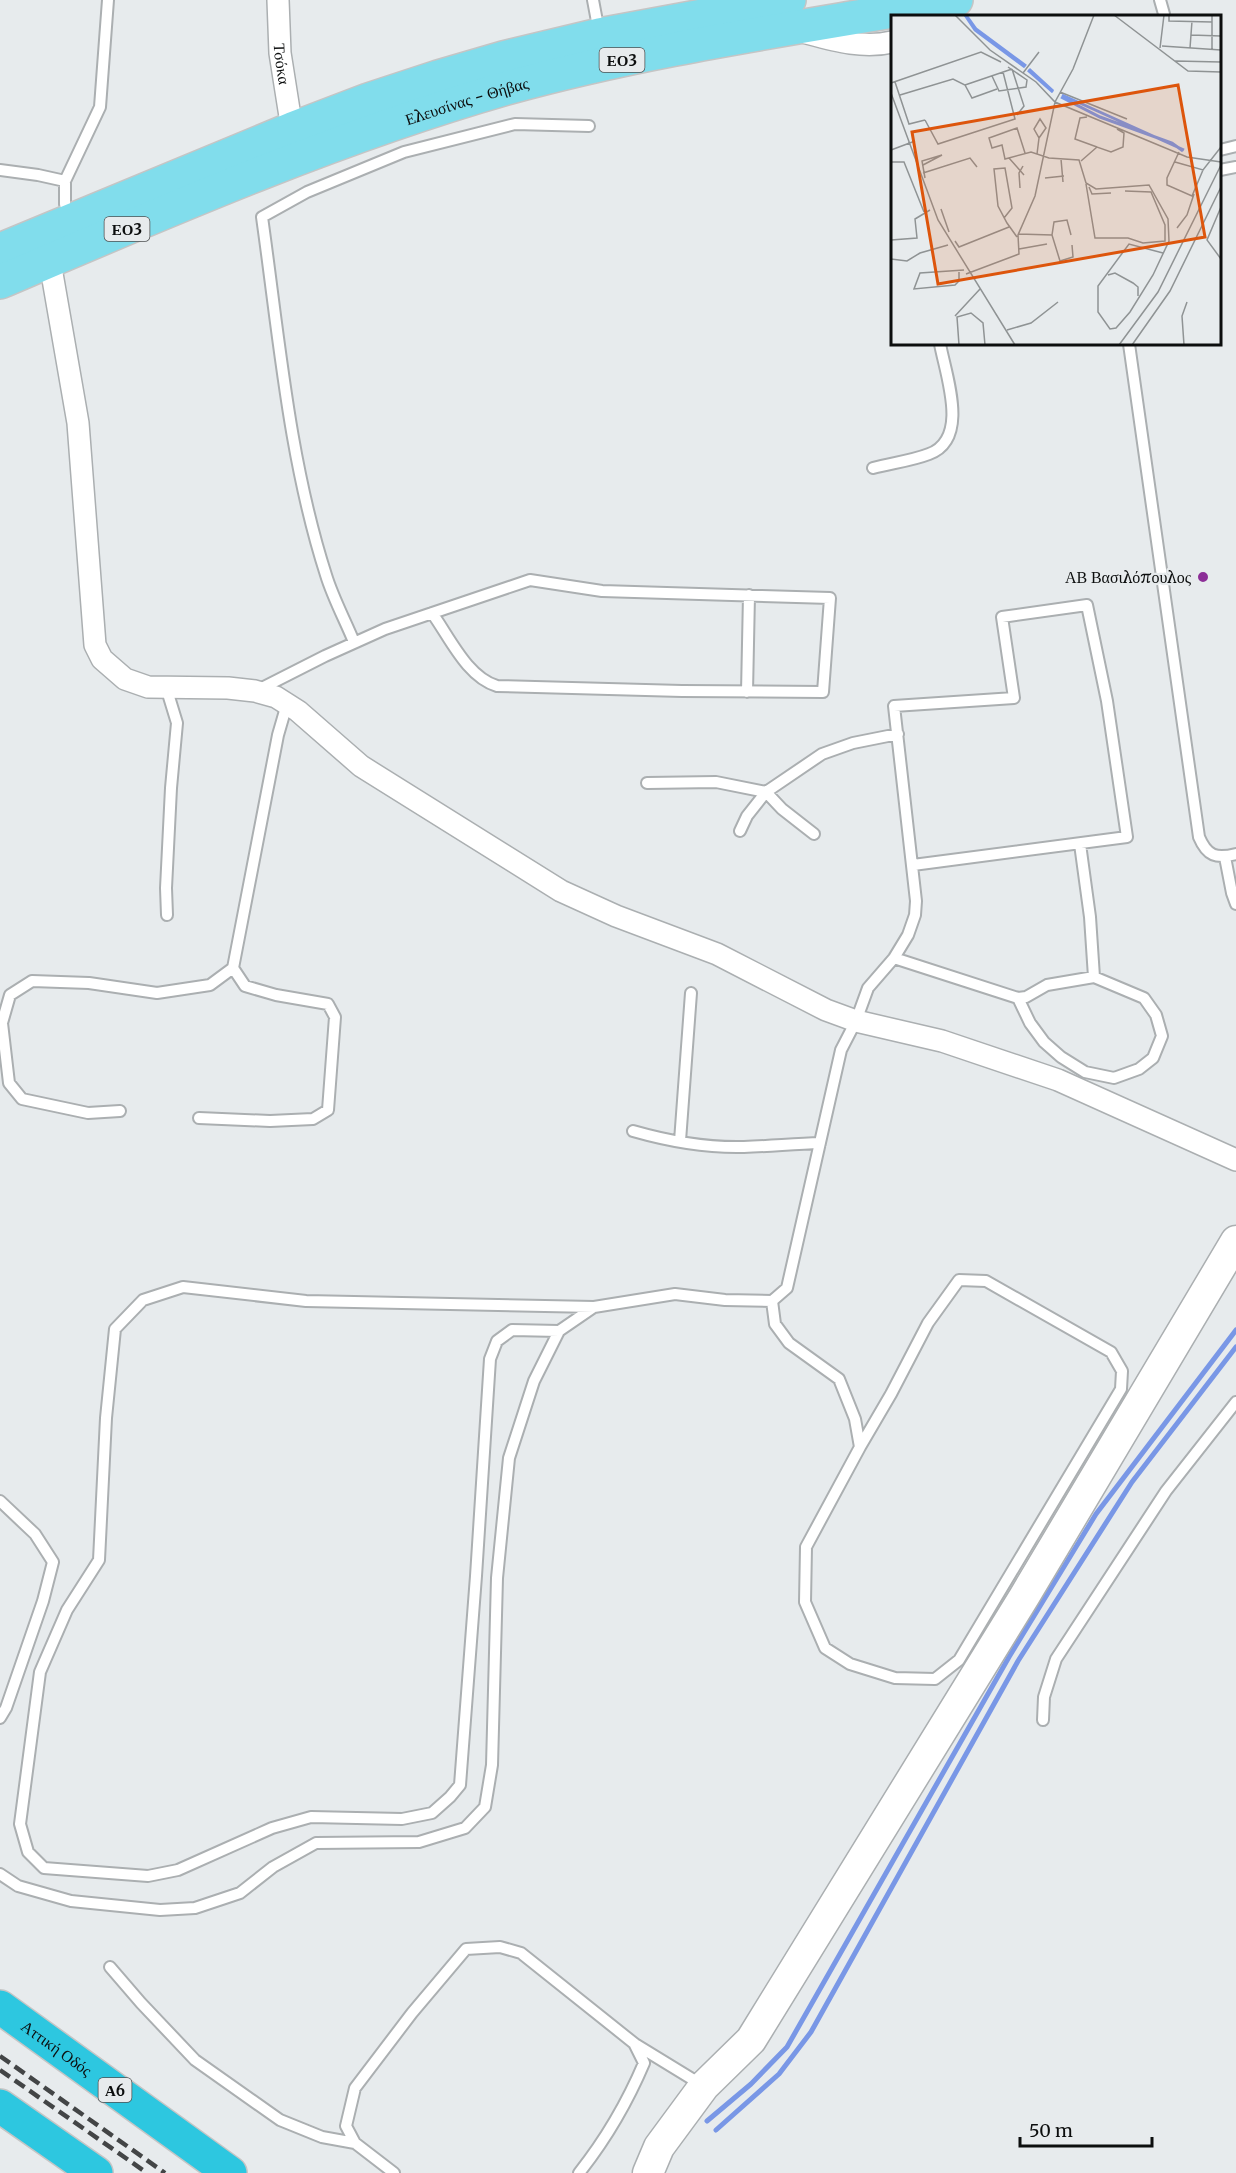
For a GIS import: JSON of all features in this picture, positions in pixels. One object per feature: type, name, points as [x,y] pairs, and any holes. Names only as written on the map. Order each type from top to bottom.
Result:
[{"type":"highway","name":"Αττική Οδός","points":[[0,2007],[230,2173]]},
{"type":"highway","points":[[0,2106],[96,2173]]},
{"type":"main road","name":"Ελευσίνας - Θήβας","points":[[0,282],[45,248],[71,221],[292,129],[368,100],[438,77],[599,35],[790,15],[935,7]]},
{"type":"main road","name":"Ελευσίνας - Θήβας","points":[[0,250],[45,248],[444,107],[790,15]]},
{"type":"street","name":"Τσόκα","points":[[278,0],[280,53],[292,129]]},
{"type":"street","points":[[790,15],[850,44],[874,45],[891,42]]},
{"type":"street","points":[[45,248],[78,423],[94,645],[102,658],[125,679],[148,687],[228,688],[255,691],[276,697],[298,711],[361,766],[561,891],[616,916],[717,954],[826,1010],[856,1021],[942,1041],[1058,1080],[1236,1160]]},
{"type":"street","points":[[648,2173],[659,2147],[704,2086],[751,2040],[758,2030],[1024,1597],[1236,1241]]},
{"type":"lane","points":[[71,221],[65,204],[66,181],[100,107],[108,0]]},
{"type":"lane","points":[[593,0],[599,35]]},
{"type":"lane","points":[[1160,0],[1164,14]]},
{"type":"lane","points":[[354,642],[327,577],[307,504],[290,417],[262,217],[307,192],[404,152],[515,124],[589,126]]},
{"type":"lane","points":[[1221,150],[1236,146]]},
{"type":"lane","points":[[1221,170],[1236,167]]},
{"type":"lane","points":[[0,170],[66,181]]},
{"type":"lane","points":[[873,468],[929,454],[949,439],[953,407],[940,345]]},
{"type":"lane","points":[[1129,345],[1199,837],[1205,849],[1215,855],[1231,855],[1232,893],[1236,904]]},
{"type":"lane","points":[[255,691],[354,642],[386,629],[432,613],[530,580],[602,591],[830,598],[823,692],[497,686],[486,683],[469,668],[432,613]]},
{"type":"lane","points":[[747,692],[749,595]]},
{"type":"lane","points":[[559,1331],[512,1330],[497,1341],[490,1359],[459,1785],[450,1797],[432,1813],[402,1819],[311,1817],[272,1828],[178,1870],[148,1876],[44,1868],[28,1852],[20,1824],[40,1672],[67,1610],[99,1560],[106,1418],[116,1329],[143,1300],[183,1287],[306,1301],[594,1306],[675,1294],[725,1300],[772,1301],[787,1288],[841,1050],[856,1021],[868,988],[894,958],[908,935],[915,915],[913,865],[894,706],[1014,698],[1002,617],[1087,605],[1107,701],[1127,837],[913,865]]},
{"type":"lane","points":[[166,687],[177,723],[170,799],[167,915]]},
{"type":"lane","points":[[120,1111],[88,1113],[22,1099],[9,1083],[2,1023],[10,995],[32,981],[89,983],[157,993],[210,985],[232,968],[278,735],[287,704]]},
{"type":"lane","points":[[740,831],[747,816],[766,792],[822,754],[853,743],[898,734]]},
{"type":"lane","points":[[647,783],[716,782],[766,792],[782,809],[814,834]]},
{"type":"lane","points":[[1080,844],[1090,917],[1094,977]]},
{"type":"lane","points":[[894,958],[1018,998],[1026,997],[1047,985],[1094,977],[1144,998],[1156,1015],[1162,1036],[1153,1058],[1139,1069],[1114,1078],[1085,1071],[1061,1057],[1044,1042],[1030,1023],[1018,998]]},
{"type":"lane","points":[[199,1118],[270,1121],[313,1119],[328,1110],[335,1017],[328,1004],[276,995],[245,986],[232,968]]},
{"type":"lane","points":[[680,1141],[691,993]]},
{"type":"lane","points":[[633,1131],[680,1141],[743,1147],[820,1143]]},
{"type":"lane","points":[[772,1301],[775,1324],[789,1343],[839,1379],[855,1419],[860,1446],[806,1547],[805,1602],[825,1648],[850,1664],[895,1678],[935,1679],[959,1660],[1121,1389],[1122,1371],[1111,1352],[1022,1300],[986,1281],[959,1280],[928,1323],[891,1394],[860,1446]]},
{"type":"lane","points":[[0,1874],[18,1886],[71,1901],[160,1910],[195,1908],[240,1893],[273,1867],[316,1843],[419,1842],[465,1828],[485,1807],[492,1765],[497,1578],[509,1458],[534,1381],[559,1331],[594,1306]]},
{"type":"lane","points":[[1043,1720],[1044,1697],[1056,1659],[1167,1491],[1236,1402]]},
{"type":"lane","points":[[0,1501],[35,1534],[53,1562],[43,1601],[14,1687],[0,1718]]},
{"type":"lane","points":[[394,2173],[355,2143],[346,2126],[355,2088],[412,2013],[466,1949],[500,1947],[521,1953],[635,2044],[704,2086]]},
{"type":"lane","points":[[110,1966],[141,2003],[195,2060],[280,2120],[322,2137],[355,2143]]},
{"type":"lane","points":[[579,2173],[603,2144],[632,2093],[644,2063],[635,2044]]},
{"type":"waterway","points":[[707,2121],[751,2084],[787,2047],[1009,1657],[1096,1514],[1236,1330]]},
{"type":"waterway","points":[[716,2130],[779,2074],[811,2032],[1018,1661],[1132,1482],[1236,1347]]},
{"type":"railway","points":[[0,2056],[165,2173]]},
{"type":"railway","points":[[0,2070],[147,2173]]},
{"type":"place","name":"ΑΒ Βασιλόπουλος","points":[[1203,577]]}]
